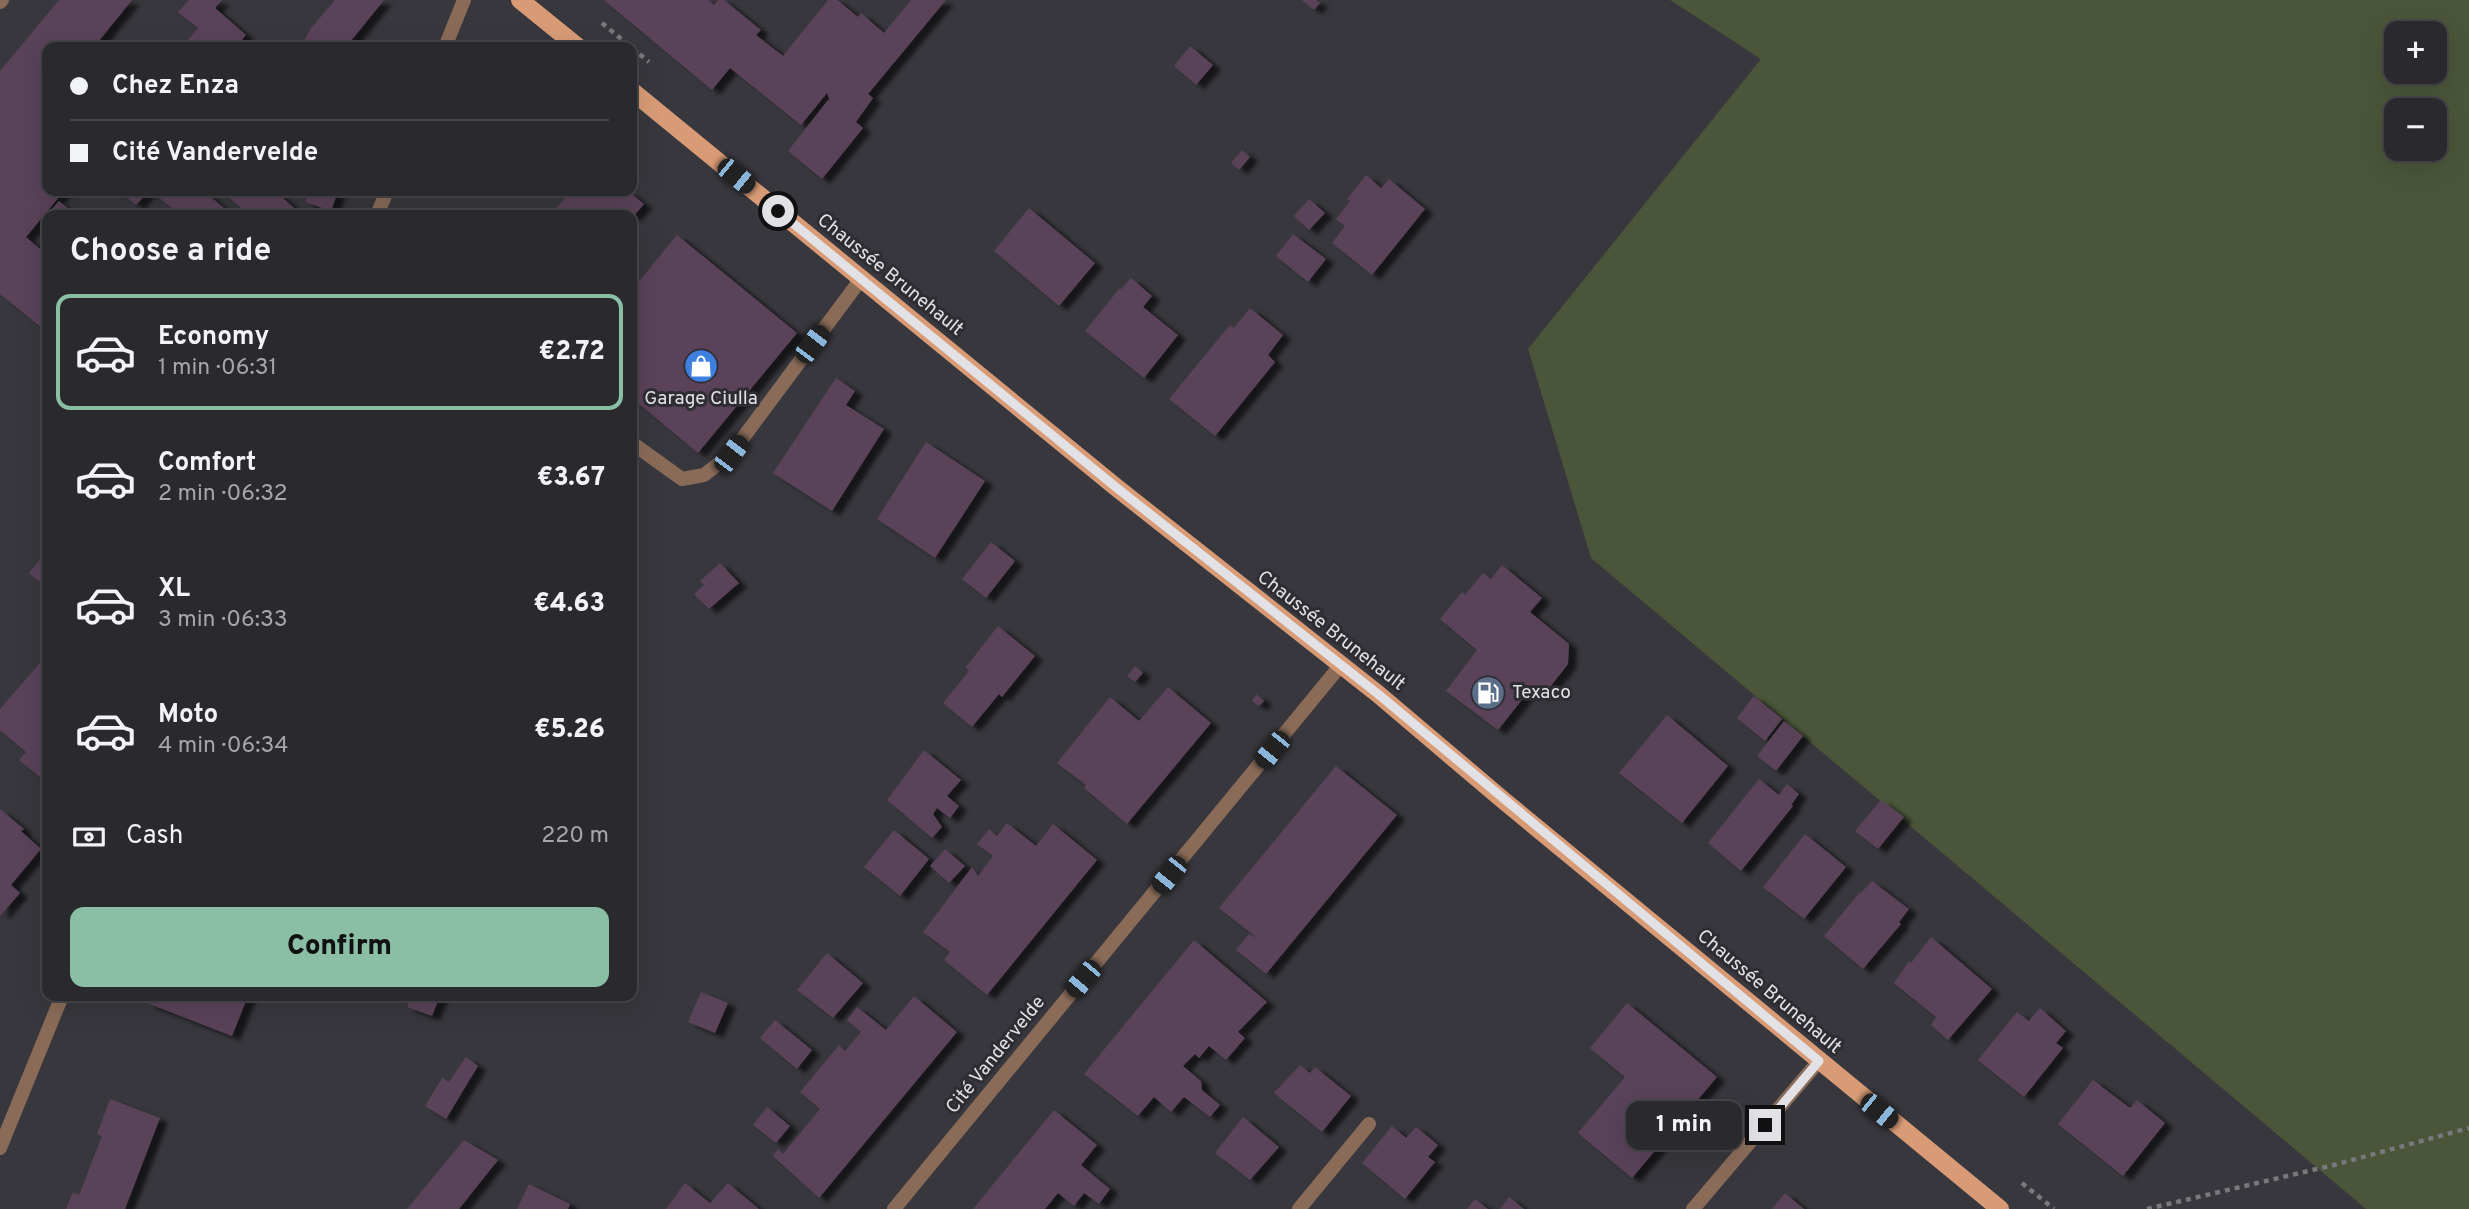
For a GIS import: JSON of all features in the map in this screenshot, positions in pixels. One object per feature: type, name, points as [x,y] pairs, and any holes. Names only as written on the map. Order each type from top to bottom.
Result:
[{"type":"main road","points":[[520,0],[572,42]]},
{"type":"main road","name":"Chaussée Brunehault","points":[[637,95],[861,279],[1378,694],[2000,1209]]},
{"type":"street","points":[[446,42],[464,0]]},
{"type":"street","points":[[637,447],[682,479],[704,475],[731,454],[861,279]]},
{"type":"street","name":"Cité Vandervelde","points":[[894,1209],[1340,666]]},
{"type":"street","points":[[0,1148],[60,1001]]},
{"type":"street","points":[[1693,1209],[1819,1061]]},
{"type":"street","points":[[1299,1209],[1369,1124]]},
{"type":"path","points":[[2147,1209],[2334,1165],[2469,1128]]},
{"type":"green space","points":[[1670,0],[2469,0],[2469,1209],[2366,1209],[1591,558],[1528,349],[1761,59]]},
{"type":"building","points":[[59,0],[132,0],[98,42],[42,42],[42,196],[60,196],[48,210],[42,210],[42,218],[26,237],[42,251],[42,328],[0,294],[0,71]]},
{"type":"building","points":[[189,0],[222,0],[215,8],[246,35],[240,42],[186,42],[198,28],[178,12]]},
{"type":"building","points":[[335,0],[384,0],[350,42],[303,42]]},
{"type":"building","points":[[604,0],[709,0],[714,5],[718,0],[724,0],[761,30],[756,35],[783,56],[828,0],[837,0],[858,17],[861,13],[884,33],[911,0],[946,0],[868,94],[873,98],[856,122],[863,128],[822,179],[788,151],[828,100],[830,101],[827,93],[801,125],[730,68],[712,90]]},
{"type":"building","points":[[1302,0],[1316,0],[1320,3],[1314,10]]},
{"type":"building","points":[[1190,46],[1213,65],[1196,85],[1174,66]]},
{"type":"building","points":[[1242,150],[1250,157],[1239,170],[1231,163]]},
{"type":"building","points":[[1366,175],[1381,188],[1389,179],[1425,209],[1372,275],[1332,243],[1345,226],[1336,219],[1350,201],[1347,199]]},
{"type":"building","points":[[125,196],[144,196],[136,205]]},
{"type":"building","points":[[157,196],[210,196],[226,210],[174,210]]},
{"type":"building","points":[[227,196],[281,196],[296,210],[239,210],[241,208]]},
{"type":"building","points":[[307,196],[336,196],[331,210],[305,202]]},
{"type":"building","points":[[567,196],[634,196],[644,204],[637,212],[637,210],[555,210]]},
{"type":"building","points":[[1309,199],[1325,213],[1309,230],[1294,216]]},
{"type":"building","points":[[59,201],[70,210],[51,210]]},
{"type":"building","points":[[1029,208],[1095,263],[1059,306],[994,251]]},
{"type":"building","points":[[1293,234],[1326,259],[1308,282],[1276,256]]},
{"type":"building","name":"Garage Ciulla","points":[[677,235],[797,333],[698,453],[637,402],[637,284]]},
{"type":"building","points":[[1131,278],[1152,296],[1143,307],[1178,335],[1144,378],[1085,331]]},
{"type":"building","points":[[1250,308],[1283,335],[1268,355],[1275,362],[1215,436],[1169,399],[1230,325],[1234,328]]},
{"type":"building","points":[[836,378],[855,391],[846,405],[884,429],[832,511],[773,473]]},
{"type":"building","points":[[926,442],[985,481],[935,558],[877,519]]},
{"type":"building","points":[[991,542],[1015,561],[986,598],[962,579]]},
{"type":"building","points":[[42,557],[42,584],[29,573]]},
{"type":"building","points":[[720,563],[739,583],[709,609],[694,594],[704,585],[700,581]]},
{"type":"building","points":[[1502,565],[1542,598],[1530,612],[1569,644],[1568,664],[1543,696],[1532,687],[1498,730],[1446,691],[1477,650],[1440,619],[1462,592],[1465,595],[1483,573],[1491,579]]},
{"type":"building","points":[[998,626],[1035,656],[1002,697],[999,694],[972,727],[943,703],[969,671],[966,667]]},
{"type":"building","points":[[42,661],[42,779],[19,760],[26,752],[0,730],[0,709]]},
{"type":"building","points":[[1135,666],[1143,673],[1135,682],[1127,676]]},
{"type":"building","points":[[1168,687],[1211,723],[1127,824],[1084,788],[1086,785],[1057,763],[1110,697],[1139,721]]},
{"type":"building","points":[[1256,694],[1264,701],[1259,706],[1252,701]]},
{"type":"building","points":[[1754,696],[1782,719],[1765,741],[1737,718]]},
{"type":"building","points":[[1667,715],[1728,766],[1682,823],[1619,773]]},
{"type":"building","points":[[1784,721],[1803,736],[1776,771],[1757,756]]},
{"type":"building","points":[[924,750],[961,780],[947,796],[959,806],[950,818],[937,808],[933,814],[942,827],[932,838],[887,800]]},
{"type":"building","points":[[1336,766],[1397,815],[1266,974],[1236,950],[1249,934],[1257,938],[1219,908]]},
{"type":"building","points":[[1759,779],[1779,795],[1787,784],[1799,794],[1791,805],[1793,806],[1741,871],[1708,843]]},
{"type":"building","points":[[1881,800],[1904,817],[1878,849],[1855,831]]},
{"type":"building","points":[[0,809],[24,829],[21,831],[41,849],[11,885],[20,893],[0,916]]},
{"type":"building","points":[[1007,823],[1036,846],[1053,824],[1097,860],[987,995],[944,960],[950,952],[923,932],[972,867],[978,876],[993,856],[977,844],[989,829],[997,836]]},
{"type":"building","points":[[894,830],[929,859],[900,896],[864,867]]},
{"type":"building","points":[[1805,834],[1846,867],[1804,919],[1763,887]]},
{"type":"building","points":[[945,849],[965,866],[949,883],[930,866]]},
{"type":"building","points":[[1872,881],[1909,909],[1899,922],[1901,924],[1863,969],[1824,936]]},
{"type":"building","points":[[1931,937],[1992,989],[1948,1040],[1931,1025],[1936,1017],[1894,983],[1909,961],[1911,963]]},
{"type":"building","points":[[1194,940],[1267,1002],[1238,1032],[1245,1038],[1226,1060],[1209,1046],[1199,1058],[1195,1054],[1183,1066],[1201,1081],[1202,1090],[1220,1105],[1210,1117],[1184,1097],[1171,1112],[1154,1097],[1138,1116],[1084,1074]]},
{"type":"building","points":[[827,953],[863,983],[833,1018],[797,990]]},
{"type":"building","points":[[701,992],[728,1003],[715,1033],[688,1022]]},
{"type":"building","points":[[914,996],[957,1032],[819,1198],[773,1156],[778,1149],[783,1154],[820,1109],[800,1092],[839,1045],[845,1051],[861,1032],[847,1020],[857,1007],[886,1030]]},
{"type":"building","points":[[148,1001],[246,1001],[232,1036],[147,1003]]},
{"type":"building","points":[[409,1001],[438,1001],[432,1016],[407,1007]]},
{"type":"building","points":[[1627,1003],[1717,1077],[1632,1178],[1578,1133],[1625,1077],[1590,1048]]},
{"type":"building","points":[[2040,1008],[2066,1031],[2056,1043],[2063,1048],[2024,1097],[1978,1060],[2017,1012],[2029,1021]]},
{"type":"building","points":[[775,1020],[812,1050],[797,1069],[760,1038]]},
{"type":"building","points":[[466,1057],[478,1066],[446,1119],[425,1106],[442,1078],[449,1082]]},
{"type":"building","points":[[1300,1065],[1310,1073],[1315,1067],[1351,1096],[1322,1132],[1274,1093]]},
{"type":"building","points":[[2093,1080],[2130,1108],[2137,1100],[2165,1123],[2123,1176],[2058,1124]]},
{"type":"building","points":[[110,1099],[160,1118],[125,1209],[66,1209],[73,1192],[79,1195],[102,1136],[97,1134]]},
{"type":"building","points":[[767,1107],[790,1126],[776,1143],[753,1125]]},
{"type":"building","points":[[1054,1110],[1097,1145],[1081,1165],[1110,1189],[1099,1204],[1084,1193],[1074,1206],[1058,1193],[1045,1209],[973,1209]]},
{"type":"building","points":[[1243,1117],[1279,1147],[1250,1180],[1215,1153]]},
{"type":"building","points":[[1392,1126],[1406,1138],[1416,1127],[1438,1145],[1428,1157],[1435,1162],[1405,1199],[1362,1163]]},
{"type":"building","points":[[464,1140],[498,1160],[459,1209],[407,1209]]},
{"type":"building","points":[[685,1183],[710,1203],[728,1183],[759,1209],[666,1209]]},
{"type":"building","points":[[529,1184],[570,1204],[568,1209],[517,1209]]},
{"type":"building","points":[[1785,1193],[1804,1209],[1772,1209]]},
{"type":"building","points":[[1509,1197],[1524,1209],[1500,1209]]},
{"type":"building","points":[[1475,1199],[1488,1209],[1467,1209]]},
{"type":"place","name":"Garage Ciulla","points":[[701,366]]},
{"type":"place","name":"Texaco","points":[[1488,693]]},
{"type":"route","points":[[778,211],[1117,488],[1378,694],[1819,1061],[1765,1125]]}]
